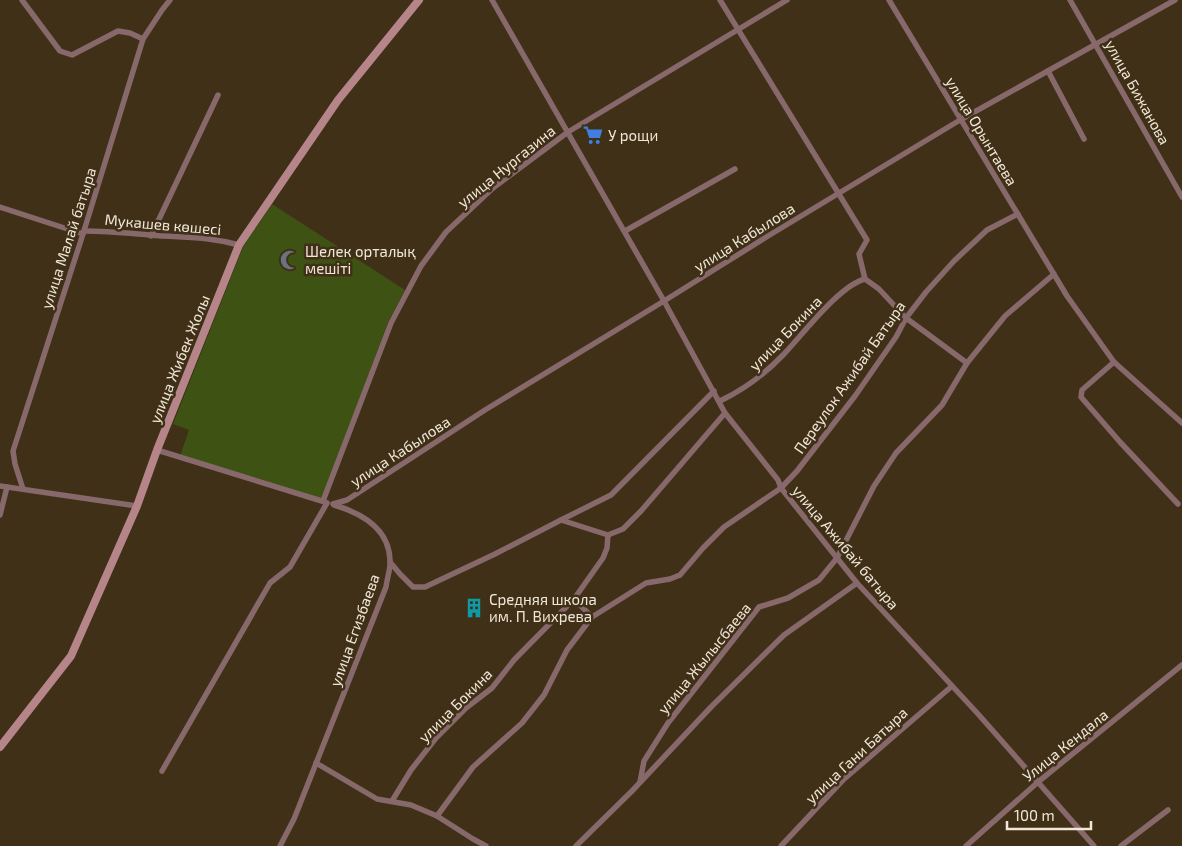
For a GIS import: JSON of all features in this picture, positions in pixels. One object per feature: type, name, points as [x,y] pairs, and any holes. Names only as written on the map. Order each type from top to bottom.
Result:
[{"type":"main road","name":"улица Жибек Жолы","points":[[0,747],[71,656],[137,506],[157,450],[239,246],[338,100],[419,0]]},
{"type":"street","points":[[22,0],[60,51],[66,53],[72,54],[118,31],[130,33],[143,39]]},
{"type":"street","name":"улица Малай батыра","points":[[23,489],[13,451],[84,233],[143,39],[170,0]]},
{"type":"street","name":"улица Ажибай батыра","points":[[492,0],[625,231],[726,413],[778,480],[781,488],[857,583],[952,686],[1094,846]]},
{"type":"street","points":[[720,0],[837,194],[867,240],[859,254],[865,279],[878,289],[906,318],[967,363]]},
{"type":"street","name":"улица Нургазина","points":[[162,772],[270,583],[290,567],[328,503],[391,323],[421,266],[446,232],[494,188],[568,132],[787,0]]},
{"type":"street","name":"улица Орынтаева","points":[[889,0],[1067,296],[1114,362],[1182,424]]},
{"type":"street","name":"улица Бижанова","points":[[1070,0],[1182,197]]},
{"type":"street","name":"улица Кабылова","points":[[328,503],[347,500],[485,410],[837,194],[960,120],[1175,0]]},
{"type":"street","points":[[1048,71],[1084,139]]},
{"type":"street","points":[[151,236],[218,95]]},
{"type":"street","points":[[625,231],[735,169]]},
{"type":"street","name":"Мукашев көшесі","points":[[0,207],[84,233],[112,230],[151,236],[210,238],[239,246]]},
{"type":"street","name":"Переулок Ажибай Батыра","points":[[592,617],[649,582],[670,579],[680,575],[724,527],[781,488],[797,471],[855,396],[906,318],[954,261],[987,230],[1018,214]]},
{"type":"street","name":"улица Жылысбаева","points":[[640,782],[644,761],[668,723],[759,607],[788,598],[819,580],[837,558],[874,486],[896,453],[942,405],[967,363],[1005,316],[1054,274]]},
{"type":"street","name":"улица Бокина","points":[[720,401],[738,393],[755,382],[846,288],[865,279]]},
{"type":"street","points":[[1114,362],[1082,390],[1081,397],[1178,504]]},
{"type":"street","points":[[390,562],[413,587],[425,586],[495,554],[611,495],[714,391]]},
{"type":"street","points":[[561,520],[608,535],[623,529],[641,511],[726,413]]},
{"type":"street","name":"улица Егизбаева","points":[[157,450],[328,503],[363,516],[383,534],[388,546],[390,562],[386,587],[294,819],[280,846]]},
{"type":"street","points":[[0,515],[3,486],[137,506]]},
{"type":"street","name":"улица Бокина","points":[[392,801],[411,770],[436,738],[466,708],[492,688],[514,660],[574,599],[603,558],[607,548],[608,535]]},
{"type":"street","points":[[576,846],[784,635],[857,583]]},
{"type":"street","points":[[437,816],[473,767],[522,723],[544,695],[567,650],[592,617],[574,599]]},
{"type":"street","name":"Улица Кендала","points":[[966,846],[1038,782],[1182,665]]},
{"type":"street","name":"улица Гани Батыра","points":[[781,846],[844,780],[952,686]]},
{"type":"street","points":[[316,763],[377,798],[411,806],[437,816],[486,846]]},
{"type":"street","points":[[1121,846],[1168,810]]},
{"type":"green space","points":[[272,204],[405,290],[388,322],[322,500],[180,456],[189,430],[173,424],[243,247]]},
{"type":"place","name":"У рощи","points":[[593,135]]},
{"type":"place","name":"Шелек орталық мешіті","points":[[290,260]]},
{"type":"place","name":"Средняя школа им. П. Вихрева","points":[[474,608]]}]
